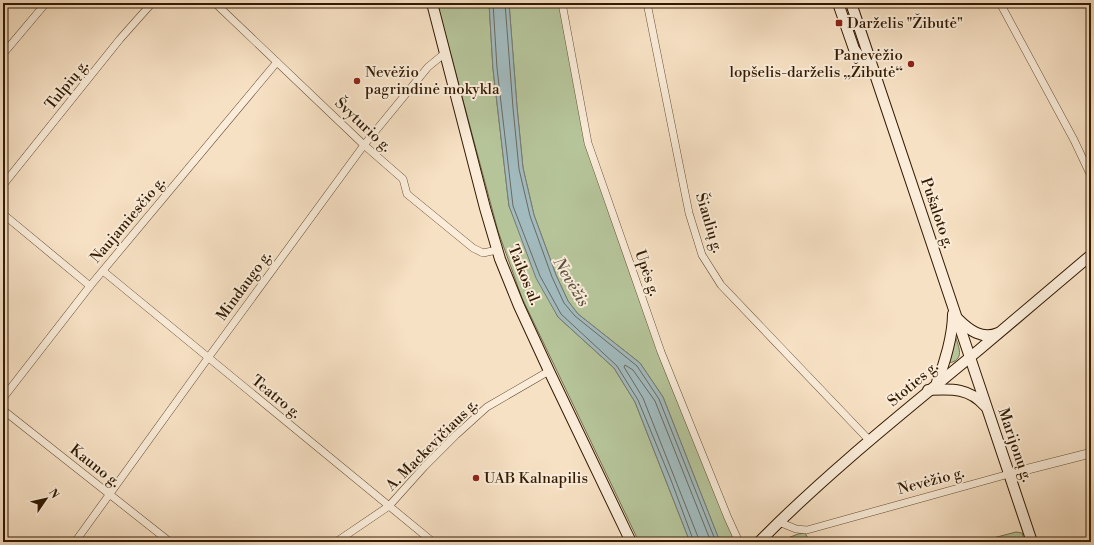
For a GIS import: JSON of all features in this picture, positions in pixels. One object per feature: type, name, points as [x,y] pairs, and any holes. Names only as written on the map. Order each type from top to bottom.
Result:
[{"type":"main road","name":"Taikos al.","points":[[432,3],[497,250],[519,306],[631,542]]},
{"type":"main road","name":"Pušaloto g.","points":[[838,3],[854,49],[876,78]]},
{"type":"main road","name":"Pušaloto g.","points":[[851,3],[970,357]]},
{"type":"main road","name":"Stoties g.","points":[[759,542],[820,483],[1091,254]]},
{"type":"main road","points":[[954,313],[965,327],[976,333],[989,336],[1000,332]]},
{"type":"main road","points":[[954,313],[942,371],[932,387],[942,390],[964,391],[973,394],[986,408]]},
{"type":"main road","name":"Marijonų g.","points":[[970,357],[1032,542]]},
{"type":"street","points":[[3,54],[46,3]]},
{"type":"street","name":"Tulpių g.","points":[[3,185],[120,39],[152,3]]},
{"type":"street","name":"Švyturio g.","points":[[215,3],[364,145],[403,179],[407,194],[473,248],[483,253],[497,250]]},
{"type":"street","name":"Upės g.","points":[[562,3],[588,143],[661,352],[739,542]]},
{"type":"street","name":"Šiaulių g.","points":[[647,3],[689,213],[702,255],[721,285],[870,440]]},
{"type":"street","points":[[1000,3],[1074,140],[1091,176]]},
{"type":"street","name":"Mindaugo g.","points":[[75,542],[364,145],[428,67],[445,53]]},
{"type":"street","name":"Naujamiesčio g.","points":[[3,398],[90,286],[277,62]]},
{"type":"street","points":[[3,214],[90,286]]},
{"type":"street","name":"Teatro g.","points":[[103,272],[433,542]]},
{"type":"street","name":"A. Mackevičiaus g.","points":[[336,542],[389,506],[451,440],[487,407],[549,371]]},
{"type":"street","name":"Kauno g.","points":[[3,410],[170,542]]},
{"type":"street","name":"Nevėžio g.","points":[[779,522],[796,529],[807,530],[1091,453]]},
{"type":"green space","points":[[437,3],[489,3],[493,69],[509,206],[558,317],[614,368],[635,402],[690,542],[639,542],[522,298],[498,231]]},
{"type":"green space","points":[[509,3],[562,3],[588,143],[661,352],[735,542],[720,542],[663,397],[640,363],[578,314],[568,301],[556,275],[534,215],[523,168]]},
{"type":"green space","points":[[955,336],[960,352],[957,359],[949,363]]},
{"type":"green space","points":[[1016,532],[1022,533],[1025,542],[978,542]]},
{"type":"green space","points":[[805,533],[810,542],[778,542],[798,534]]},
{"type":"water","points":[[489,3],[509,3],[523,168],[534,215],[556,275],[568,301],[578,314],[640,363],[663,397],[720,542],[690,542],[635,402],[614,368],[558,317],[536,278],[509,206],[493,69]]},
{"type":"place","name":"Darželis \"Žibutė\"","points":[[839,23]]},
{"type":"place","name":"Panevėžio lopšelis-darželis „Žibutė“","points":[[911,64]]},
{"type":"place","name":"Nevėžio pagrindinė mokykla","points":[[357,81]]},
{"type":"place","name":"UAB Kalnapilis","points":[[476,478]]},
{"type":"water label","name":"Nevėžis","points":[[571,282]]}]
